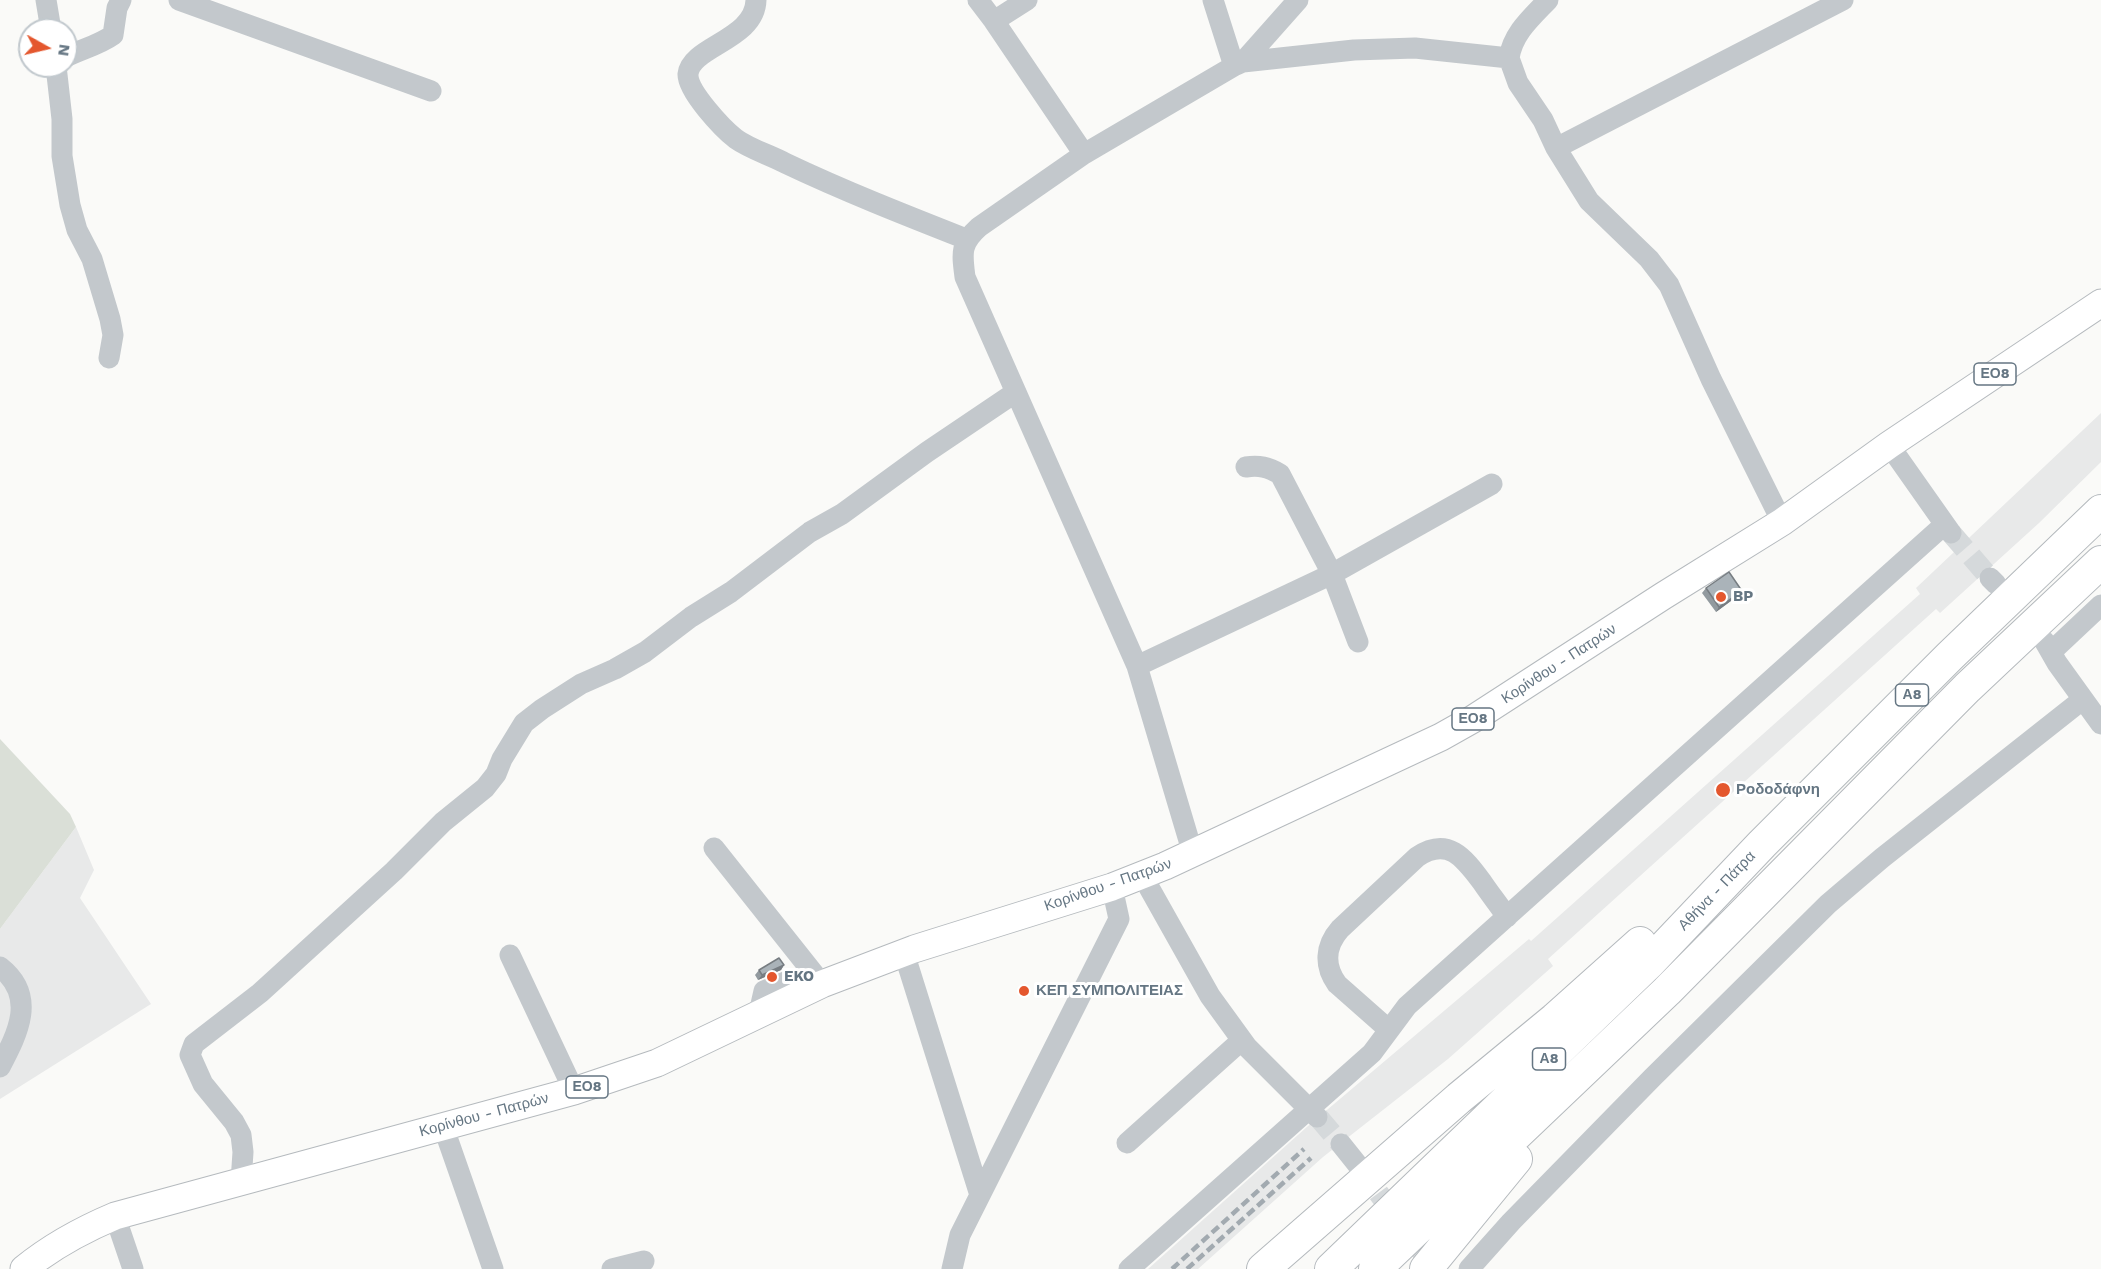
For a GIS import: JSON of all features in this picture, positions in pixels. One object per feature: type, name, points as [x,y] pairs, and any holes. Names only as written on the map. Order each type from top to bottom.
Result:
[{"type":"highway","name":"Αθήνα - Πάτρα","points":[[1331,1269],[1649,963],[1762,844],[1942,664],[2101,511]]},
{"type":"highway","name":"Α8","points":[[1375,1269],[1667,991],[1967,688],[2101,562]]},
{"type":"highway","points":[[1263,1269],[1459,1098],[1555,1019],[1656,929],[1762,844]]},
{"type":"highway","points":[[1426,1269],[1503,1173],[1667,991]]},
{"type":"main road","name":"Κορίνθου - Πατρών","points":[[24,1269],[49,1249],[115,1216],[574,1091],[657,1063],[816,987],[904,953],[1112,887],[1193,854],[1441,737],[1493,707],[1663,596],[1782,522],[1889,445],[2101,303]]},
{"type":"street","points":[[46,0],[49,18]]},
{"type":"street","points":[[78,51],[102,43],[113,35],[117,8],[121,0]]},
{"type":"street","points":[[179,0],[431,91]]},
{"type":"street","points":[[756,0],[756,7],[748,23],[690,66],[688,75],[690,84],[717,120],[737,139],[795,167],[966,239]]},
{"type":"street","points":[[978,0],[1084,154]]},
{"type":"street","points":[[994,21],[1027,0]]},
{"type":"street","points":[[1214,0],[1238,64]]},
{"type":"street","points":[[1193,854],[1137,666],[965,277],[962,255],[966,239],[979,227],[1084,154],[1238,64],[1298,0]]},
{"type":"street","points":[[1548,0],[1524,25],[1512,44],[1509,58],[1518,83],[1543,120],[1556,148],[1589,201],[1612,225],[1634,243],[1669,285],[1782,522]]},
{"type":"street","points":[[1556,148],[1831,3]]},
{"type":"street","points":[[1238,64],[1354,50],[1415,48],[1509,58]]},
{"type":"street","points":[[57,78],[62,119],[62,156],[70,205],[77,230],[92,259],[110,319],[113,335],[109,358]]},
{"type":"street","points":[[240,1182],[243,1152],[241,1135],[234,1122],[203,1084],[190,1054],[194,1044],[260,993],[394,871],[443,822],[485,788],[525,723],[542,709],[580,684],[615,669],[645,652],[691,617],[731,592],[810,532],[842,514],[927,452],[1016,392]]},
{"type":"street","points":[[1129,1269],[1313,1113],[1372,1053],[1407,1006],[1948,529],[1889,445]]},
{"type":"street","points":[[1246,467],[1263,466],[1280,474],[1332,574],[1358,642]]},
{"type":"street","points":[[1137,666],[1332,574],[1492,484]]},
{"type":"street","points":[[2101,604],[2048,647],[2082,700],[2101,724]]},
{"type":"street","points":[[1469,1269],[1511,1222],[1652,1078],[1828,904],[1900,843],[2082,700]]},
{"type":"street","points":[[714,848],[816,987]]},
{"type":"street","points":[[1388,1029],[1331,976],[1327,957],[1329,946],[1340,929],[1417,857],[1440,848],[1460,855],[1507,917]]},
{"type":"street","points":[[1142,875],[1210,996],[1242,1040],[1313,1113]]},
{"type":"street","points":[[952,1269],[960,1235],[1119,919],[1112,887]]},
{"type":"street","points":[[904,953],[980,1195]]},
{"type":"street","points":[[510,955],[574,1091]]},
{"type":"street","points":[[0,967],[9,974],[19,988],[23,1008],[17,1031],[0,1067]]},
{"type":"street","points":[[1126,1143],[1242,1040]]},
{"type":"street","points":[[443,1126],[493,1269]]},
{"type":"street","points":[[1341,1144],[1357,1164]]},
{"type":"street","points":[[115,1216],[133,1269]]},
{"type":"street","points":[[612,1269],[644,1261]]},
{"type":"shaded area","points":[[2101,413],[2101,462],[2039,523],[1940,613],[1936,609],[1548,959],[1553,966],[1448,1059],[1323,1157],[1198,1269],[1148,1269],[1308,1126],[1529,939],[1531,941],[1920,594],[1916,588]]},
{"type":"shaded area","points":[[0,739],[70,814],[76,827],[0,929]]},
{"type":"shaded area","points":[[76,827],[94,870],[80,898],[151,1004],[0,1099],[0,929]]},
{"type":"building","points":[[1729,572],[1742,591],[1719,607],[1706,588]]},
{"type":"building","points":[[779,958],[784,965],[762,975],[759,970]]},
{"type":"tunnel","points":[[1951,533],[1990,578]]},
{"type":"tunnel","points":[[1318,1117],[1341,1144]]},
{"type":"tunnel","points":[[1360,1168],[1434,1268]]},
{"type":"railway","points":[[1172,1269],[1304,1149]]},
{"type":"railway","points":[[1187,1269],[1311,1158]]},
{"type":"place","name":"BP","points":[[1721,597]]},
{"type":"place","name":"Ροδοδάφνη","points":[[1723,790]]},
{"type":"place","name":"EKO","points":[[772,977]]},
{"type":"place","name":"ΚΕΠ ΣΥΜΠΟΛΙΤΕΙΑΣ","points":[[1024,991]]}]
